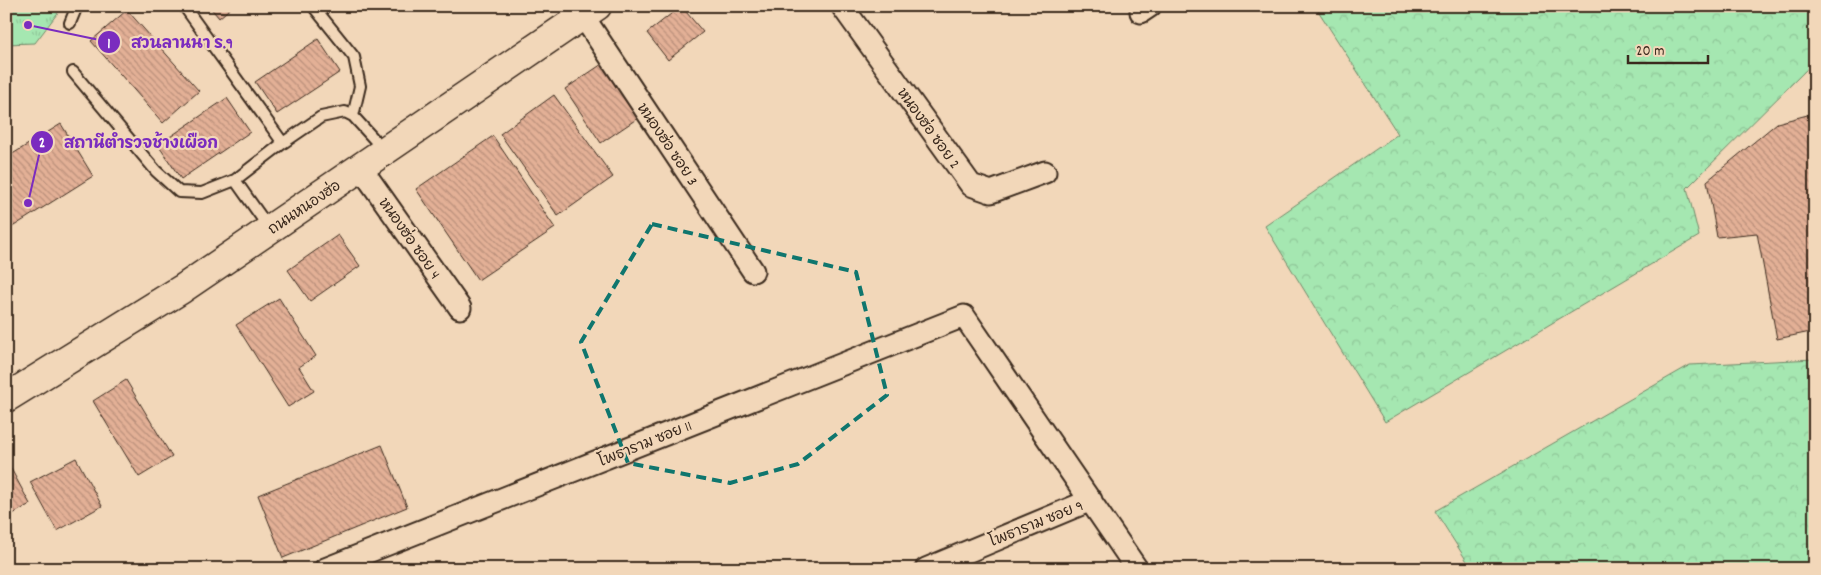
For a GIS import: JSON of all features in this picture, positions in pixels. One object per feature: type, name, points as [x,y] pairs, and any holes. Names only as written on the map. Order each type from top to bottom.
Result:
[{"type":"main road","name":"ถนนหนองฮ่อ","points":[[6,398],[182,289],[590,11]]},
{"type":"street","name":"หนองฮ่อ ซอย 2","points":[[842,6],[971,185],[991,192],[1045,172]]},
{"type":"street","name":"หนองฮ่อ ซอย 3","points":[[590,11],[754,271]]},
{"type":"street","name":"หนองฮ่อ ซอย 4","points":[[361,168],[460,308]]},
{"type":"street","name":"โพธาราม ซอย 11","points":[[325,569],[964,316],[1091,500]]},
{"type":"street","name":"โพธาราม ซอย 9","points":[[926,569],[1091,500]]},
{"type":"street","points":[[1091,500],[1137,569]]},
{"type":"lane","points":[[70,23],[77,6]]},
{"type":"lane","points":[[184,6],[283,143]]},
{"type":"lane","points":[[312,6],[354,57],[360,86],[353,116]]},
{"type":"lane","points":[[73,72],[156,171],[179,192],[202,193],[235,180],[321,117],[345,112],[353,116],[385,151]]},
{"type":"lane","points":[[235,180],[270,230]]},
{"type":"highlighted area","points":[[652,224],[856,272],[887,395],[798,464],[730,483],[628,463],[581,342]]},
{"type":"green space","points":[[6,6],[63,6],[35,43],[6,44]]},
{"type":"green space","points":[[1315,6],[1815,6],[1815,61],[1687,188],[1699,236],[1385,422],[1265,226],[1398,134]]},
{"type":"green space","points":[[1815,359],[1815,569],[1465,569],[1470,566],[1435,511],[1690,365]]},
{"type":"building","points":[[209,6],[233,6],[219,18]]},
{"type":"building","points":[[681,6],[703,32],[668,60],[647,33]]},
{"type":"building","points":[[127,10],[199,91],[163,123],[91,41]]},
{"type":"building","points":[[318,39],[340,72],[277,114],[255,82]]},
{"type":"building","points":[[605,62],[641,116],[601,143],[565,89]]},
{"type":"building","points":[[554,95],[613,177],[558,216],[500,134]]},
{"type":"building","points":[[227,98],[250,132],[181,179],[158,145]]},
{"type":"building","points":[[1815,113],[1815,331],[1777,339],[1757,233],[1717,237],[1707,181],[1777,123]]},
{"type":"building","points":[[61,124],[93,176],[6,231],[6,158]]},
{"type":"building","points":[[493,136],[555,228],[478,280],[416,189]]},
{"type":"building","points":[[338,235],[360,266],[310,301],[288,270]]},
{"type":"building","points":[[279,298],[316,356],[299,367],[314,391],[288,407],[236,325]]},
{"type":"building","points":[[126,380],[172,457],[139,477],[93,401]]},
{"type":"building","points":[[382,445],[407,507],[283,558],[258,495]]},
{"type":"building","points":[[76,458],[102,506],[57,531],[30,482]]},
{"type":"building","points":[[9,465],[30,504],[6,518],[6,467]]},
{"type":"place","name":"สวนลานนา ร.9","points":[[28,25]]},
{"type":"place","name":"สถานีตำรวจช้างเผือก","points":[[28,203]]}]
